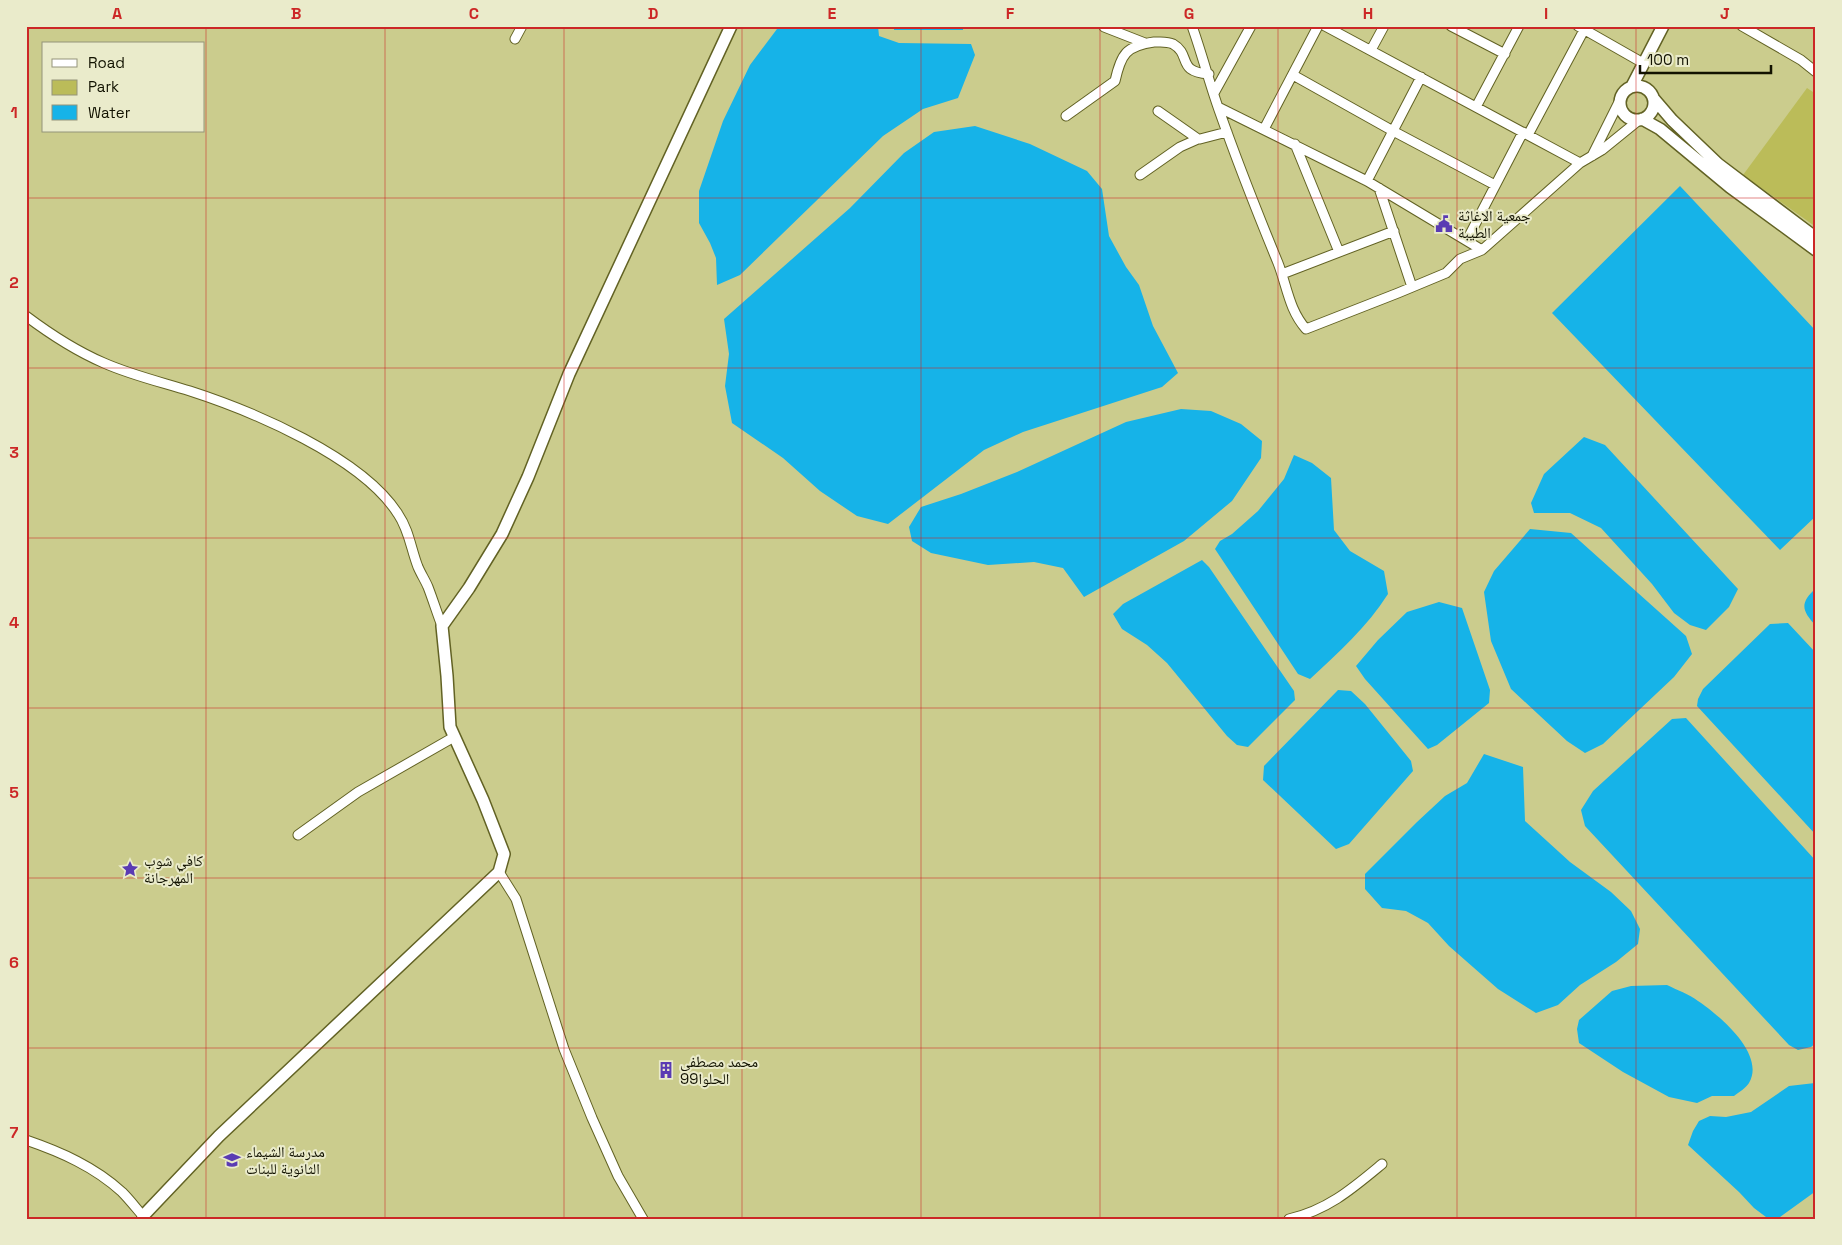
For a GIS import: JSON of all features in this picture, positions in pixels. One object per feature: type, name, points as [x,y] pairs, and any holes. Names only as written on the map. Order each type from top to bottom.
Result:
[{"type":"street","points":[[515,39],[522,26]]},
{"type":"street","points":[[442,626],[469,588],[502,534],[528,477],[568,374],[731,26]]},
{"type":"street","points":[[1192,26],[1218,107],[1282,274],[1293,310],[1297,319],[1306,329],[1446,272],[1460,259],[1482,250],[1580,163],[1602,150],[1640,119],[1649,115],[1654,99]]},
{"type":"street","points":[[1214,93],[1251,26]]},
{"type":"street","points":[[1264,129],[1318,26]]},
{"type":"street","points":[[1325,26],[1580,163]]},
{"type":"street","points":[[1371,50],[1384,26]]},
{"type":"street","points":[[1452,26],[1505,54]]},
{"type":"street","points":[[1476,107],[1518,26]]},
{"type":"street","points":[[1632,86],[1662,26]]},
{"type":"street","points":[[1742,26],[1801,60],[1816,72]]},
{"type":"street","points":[[1104,27],[1145,43]]},
{"type":"street","points":[[1467,240],[1581,28],[1643,62]]},
{"type":"street","points":[[1066,116],[1115,81],[1120,61],[1130,48],[1145,43],[1161,41],[1171,43],[1181,52],[1190,70],[1194,73],[1208,74]]},
{"type":"street","points":[[1293,74],[1495,185]]},
{"type":"street","points":[[1367,181],[1421,77]]},
{"type":"street","points":[[1592,156],[1624,91],[1632,86],[1638,86],[1648,90],[1672,120],[1718,164],[1816,238]]},
{"type":"street","points":[[1620,100],[1621,110],[1628,118],[1640,119],[1660,129],[1730,187],[1816,250]]},
{"type":"street","points":[[1218,107],[1367,181],[1482,250]]},
{"type":"street","points":[[1158,111],[1198,138]]},
{"type":"street","points":[[1140,175],[1180,147],[1198,138],[1227,132]]},
{"type":"street","points":[[1295,144],[1339,252]]},
{"type":"street","points":[[1379,188],[1412,287]]},
{"type":"street","points":[[1282,274],[1394,231]]},
{"type":"street","points":[[26,316],[43,329],[103,363],[211,398],[312,442],[348,465],[376,489],[398,513],[442,626],[450,727],[483,800],[504,854],[499,872],[219,1136],[143,1217],[121,1192],[96,1172],[61,1152],[26,1140]]},
{"type":"street","points":[[298,835],[358,792],[454,737]]},
{"type":"street","points":[[499,872],[516,899],[564,1049],[592,1118],[618,1176],[643,1219]]},
{"type":"street","points":[[1290,1219],[1305,1215],[1348,1193],[1382,1164]]},
{"type":"green space","points":[[1807,88],[1816,94],[1816,227],[1743,175]]},
{"type":"water","points":[[781,26],[878,26],[879,36],[899,43],[971,44],[975,55],[958,98],[923,109],[883,136],[740,275],[717,285],[716,258],[699,223],[699,191],[723,121],[750,65]]},
{"type":"water","points":[[894,26],[963,26],[963,30],[894,30]]},
{"type":"water","points":[[975,126],[1030,144],[1087,171],[1102,189],[1109,236],[1126,267],[1139,285],[1153,326],[1178,373],[1162,387],[1023,432],[984,450],[888,524],[857,516],[820,491],[783,458],[732,423],[725,386],[729,354],[724,319],[850,208],[904,153],[934,132]]},
{"type":"water","points":[[1680,186],[1816,331],[1816,516],[1780,550],[1552,313]]},
{"type":"water","points":[[1181,409],[1211,411],[1241,424],[1262,441],[1261,458],[1232,501],[1184,541],[1084,597],[1063,568],[1034,562],[988,565],[931,553],[912,541],[909,527],[921,507],[1017,472],[1126,422]]},
{"type":"water","points":[[1584,437],[1605,445],[1738,589],[1729,607],[1706,630],[1690,625],[1674,613],[1652,584],[1601,528],[1570,513],[1534,513],[1531,503],[1544,474]]},
{"type":"water","points":[[1294,455],[1312,463],[1331,478],[1334,530],[1350,551],[1384,571],[1388,594],[1362,628],[1310,679],[1298,674],[1215,549],[1220,541],[1232,534],[1258,511],[1284,479]]},
{"type":"water","points":[[1530,529],[1571,533],[1686,636],[1692,654],[1674,677],[1603,744],[1585,753],[1567,741],[1511,689],[1491,641],[1484,592],[1494,571]]},
{"type":"water","points":[[1202,560],[1209,567],[1294,691],[1295,700],[1248,747],[1237,745],[1227,736],[1167,663],[1147,645],[1122,629],[1113,614],[1123,604]]},
{"type":"water","points":[[1816,588],[1816,626],[1807,615],[1804,607],[1807,598]]},
{"type":"water","points":[[1439,602],[1462,608],[1490,690],[1489,703],[1437,745],[1428,749],[1365,679],[1356,666],[1378,640],[1407,612]]},
{"type":"water","points":[[1788,623],[1816,653],[1816,835],[1697,706],[1703,689],[1770,624]]},
{"type":"water","points":[[1338,690],[1351,691],[1365,704],[1411,761],[1413,771],[1349,844],[1336,849],[1263,780],[1264,766]]},
{"type":"water","points":[[1686,718],[1816,861],[1816,1043],[1811,1047],[1798,1050],[1789,1045],[1585,826],[1581,810],[1593,791],[1672,719]]},
{"type":"water","points":[[1484,754],[1523,767],[1525,821],[1570,862],[1611,892],[1631,911],[1640,929],[1638,944],[1616,962],[1580,985],[1558,1005],[1536,1013],[1498,989],[1449,946],[1428,923],[1406,911],[1382,908],[1365,889],[1365,874],[1445,796],[1467,783]]},
{"type":"water","points":[[1667,985],[1691,996],[1707,1007],[1728,1025],[1746,1048],[1753,1072],[1748,1085],[1734,1096],[1712,1096],[1697,1103],[1669,1097],[1623,1072],[1579,1043],[1577,1029],[1579,1020],[1612,991],[1631,986]]},
{"type":"water","points":[[1815,1083],[1816,1191],[1780,1217],[1766,1217],[1754,1208],[1688,1145],[1693,1131],[1699,1121],[1710,1116],[1726,1117],[1751,1112],[1789,1086]]},
{"type":"place","name":"جمعية الاغاثة الطيبة","points":[[1444,224]]},
{"type":"place","name":"كافي شوب المهرجانة","points":[[130,869]]},
{"type":"place","name":"محمد مصطفى الحلوا99","points":[[666,1070]]},
{"type":"place","name":"مدرسة الشيماء الثانوية للبنات","points":[[232,1160]]}]
